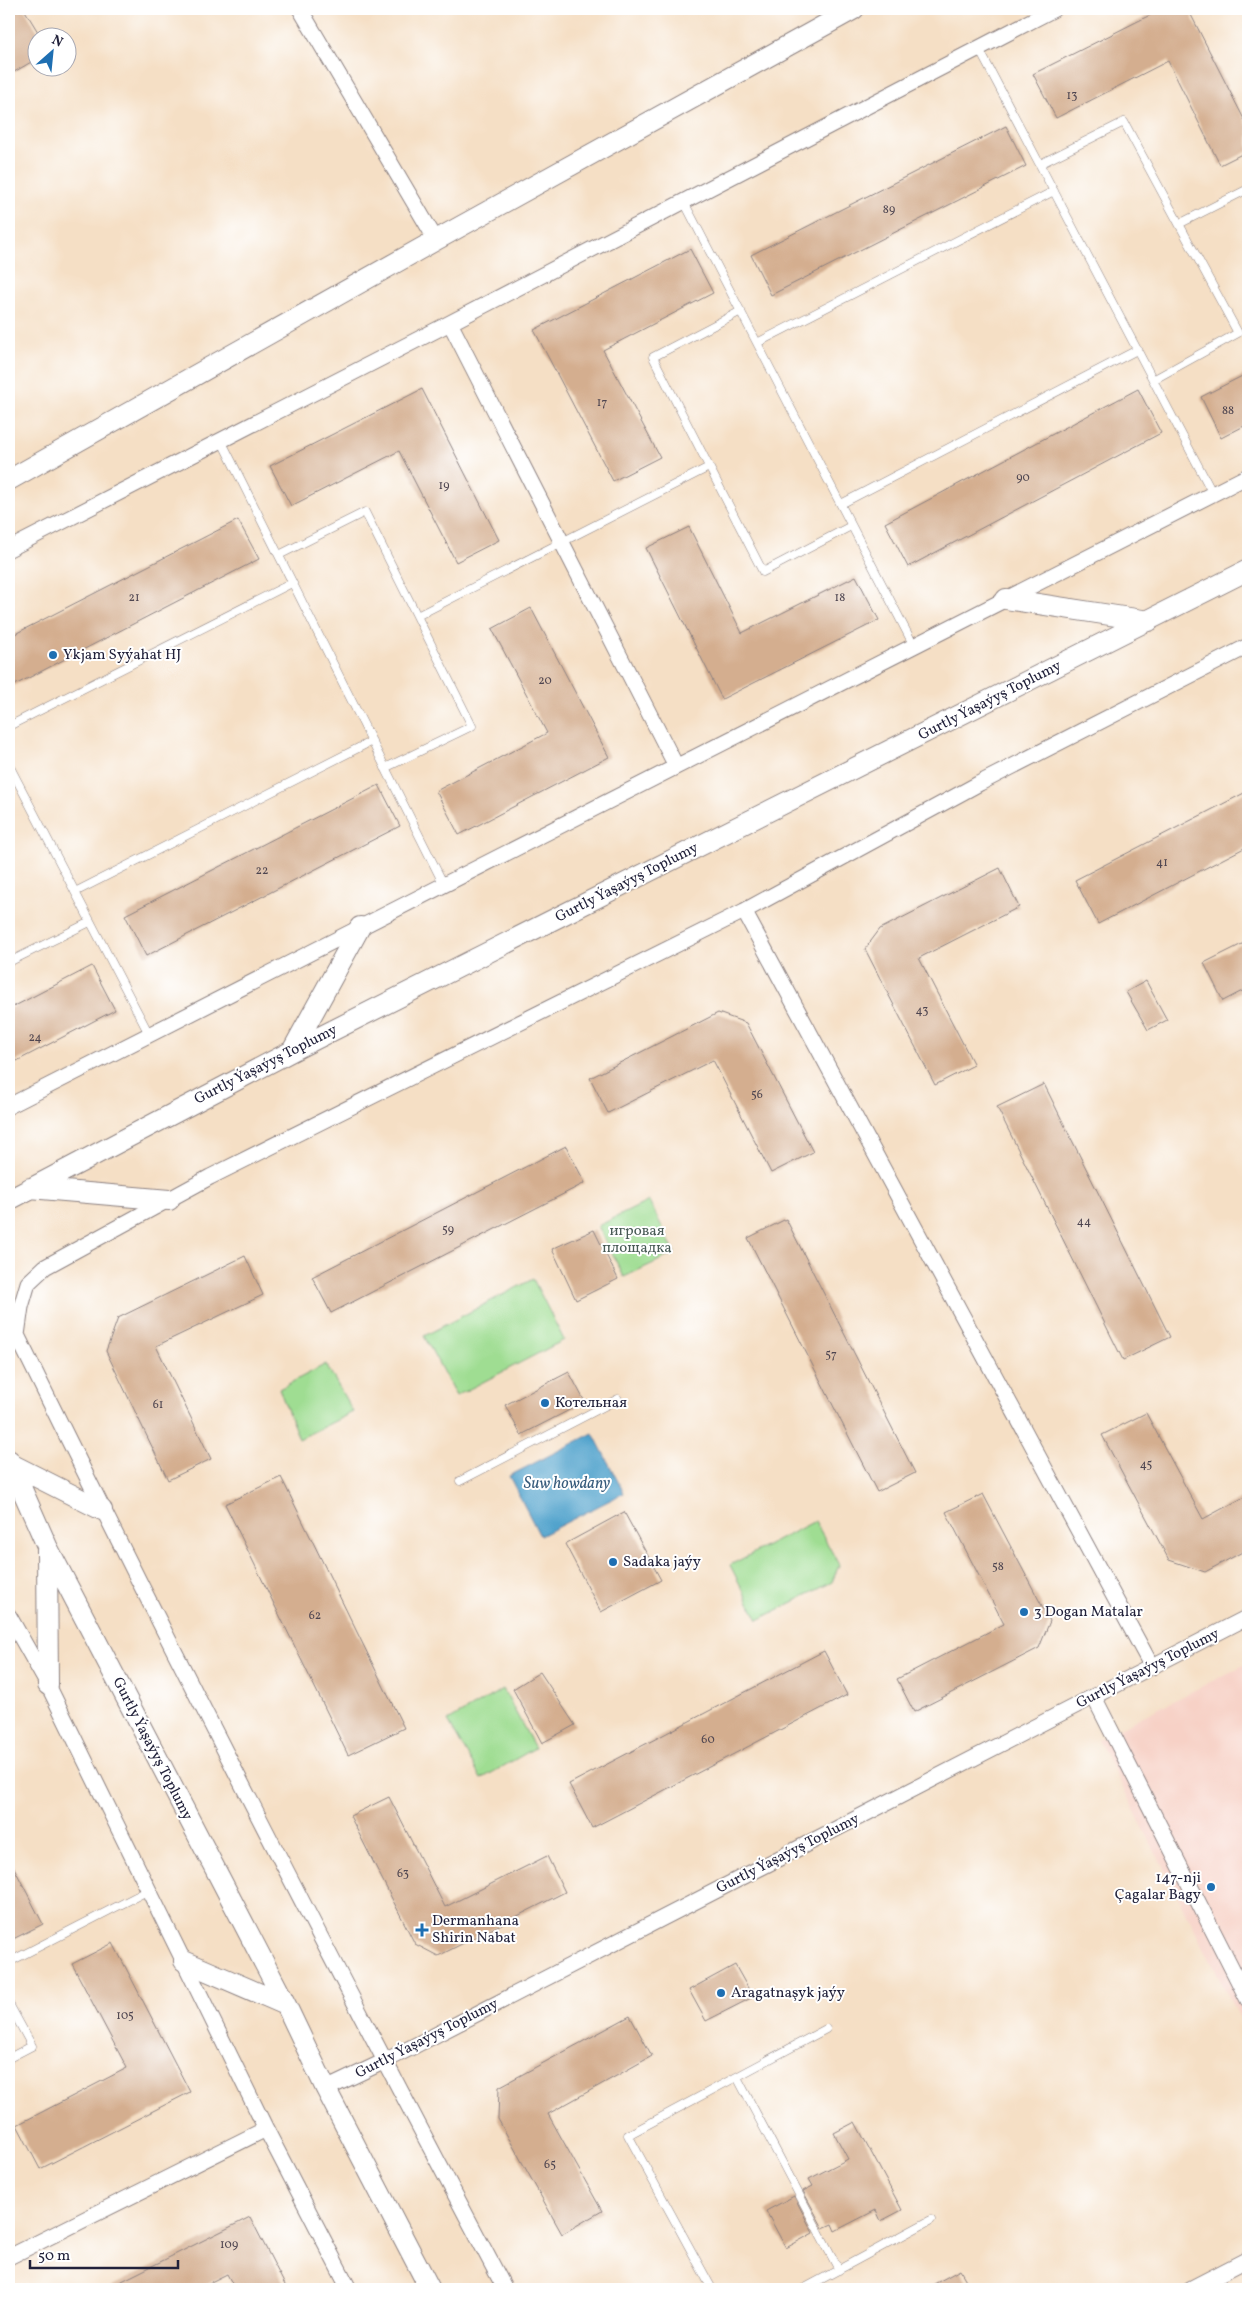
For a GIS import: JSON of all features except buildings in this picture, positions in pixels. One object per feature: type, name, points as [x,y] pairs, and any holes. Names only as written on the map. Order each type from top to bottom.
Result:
[{"type":"street","points":[[300,9],[436,240]]},
{"type":"street","points":[[9,480],[436,240],[854,9]]},
{"type":"street","points":[[9,548],[450,323],[683,200],[1054,9]]},
{"type":"street","points":[[450,323],[676,766]]},
{"type":"street","points":[[9,1106],[1248,476]]},
{"type":"street","name":"Gurtly Ýaşaýyş Toplumy","points":[[9,1200],[292,1051],[1248,570]]},
{"type":"street","points":[[1006,599],[1149,621]]},
{"type":"street","points":[[505,2289],[385,2062],[102,1510],[17,1336],[21,1307],[28,1283],[45,1267],[169,1200],[744,911],[980,783],[1248,646]]},
{"type":"street","points":[[744,911],[1152,1667]]},
{"type":"street","points":[[292,1051],[360,927]]},
{"type":"street","points":[[30,1188],[169,1200]]},
{"type":"street","points":[[10,1462],[102,1510]]},
{"type":"street","name":"Gurtly Ýaşaýyş Toplumy","points":[[10,1462],[47,1546],[286,2006],[326,2089],[430,2289]]},
{"type":"street","points":[[47,1546],[48,1685]]},
{"type":"street","points":[[9,1616],[48,1685],[266,2129],[349,2289]]},
{"type":"street","name":"Gurtly Ýaşaýyş Toplumy","points":[[326,2089],[385,2062],[1248,1617]]},
{"type":"street","points":[[1094,1697],[1248,2000]]},
{"type":"street","points":[[184,1961],[286,2006]]},
{"type":"street","points":[[9,2257],[266,2129]]},
{"type":"street","points":[[1190,2289],[1248,2259]]},
{"type":"lane","points":[[978,47],[1213,494]]},
{"type":"lane","points":[[1040,164],[1124,122],[1238,333],[1153,380]]},
{"type":"lane","points":[[1178,224],[1248,189]]},
{"type":"lane","points":[[757,343],[1054,191]]},
{"type":"lane","points":[[683,200],[914,646]]},
{"type":"lane","points":[[741,311],[653,357],[709,467],[764,572],[851,526]]},
{"type":"lane","points":[[841,504],[1137,350]]},
{"type":"lane","points":[[221,440],[444,885]]},
{"type":"lane","points":[[417,616],[709,467]]},
{"type":"lane","points":[[279,555],[365,512],[472,726],[385,768]]},
{"type":"lane","points":[[9,726],[292,583]]},
{"type":"lane","points":[[75,892],[372,741]]},
{"type":"lane","points":[[9,765],[149,1034]]},
{"type":"lane","points":[[9,962],[90,922]]},
{"type":"lane","points":[[460,1481],[618,1399]]},
{"type":"lane","points":[[9,1962],[149,1890]]},
{"type":"lane","points":[[9,2004],[32,2046],[9,2058]]},
{"type":"lane","points":[[712,2289],[628,2135],[826,2029]]},
{"type":"lane","points":[[737,2077],[839,2270]]},
{"type":"lane","points":[[802,2289],[931,2220]]},
{"type":"shaded area","name":"147-nji Çagalar Bagy","points":[[1248,1663],[1248,2034],[1098,1739]]},
{"type":"green space","name":"игровая площадка","points":[[649,1201],[675,1253],[624,1277],[598,1226]]},
{"type":"green space","points":[[533,1279],[564,1340],[456,1396],[424,1336]]},
{"type":"green space","points":[[326,1364],[353,1412],[299,1439],[279,1389]]},
{"type":"green space","points":[[815,1521],[839,1565],[832,1582],[758,1620],[730,1565]]},
{"type":"green space","points":[[503,1689],[535,1748],[481,1779],[448,1721]]},
{"type":"water","name":"Suw howdany","points":[[593,1433],[624,1493],[540,1536],[509,1476]]},
{"type":"place","name":"Ykjam Syýahat HJ","points":[[53,655]]},
{"type":"place","name":"Котельная","points":[[545,1403]]},
{"type":"place","name":"Sadaka jaýy","points":[[613,1562]]},
{"type":"place","name":"3 Dogan Matalar","points":[[1024,1612]]},
{"type":"place","name":"147-nji Çagalar Bagy","points":[[1211,1887]]},
{"type":"place","name":"Dermanhana Shirin Nabat","points":[[422,1930]]},
{"type":"place","name":"Aragatnaşyk jaýy","points":[[721,1993]]}]
